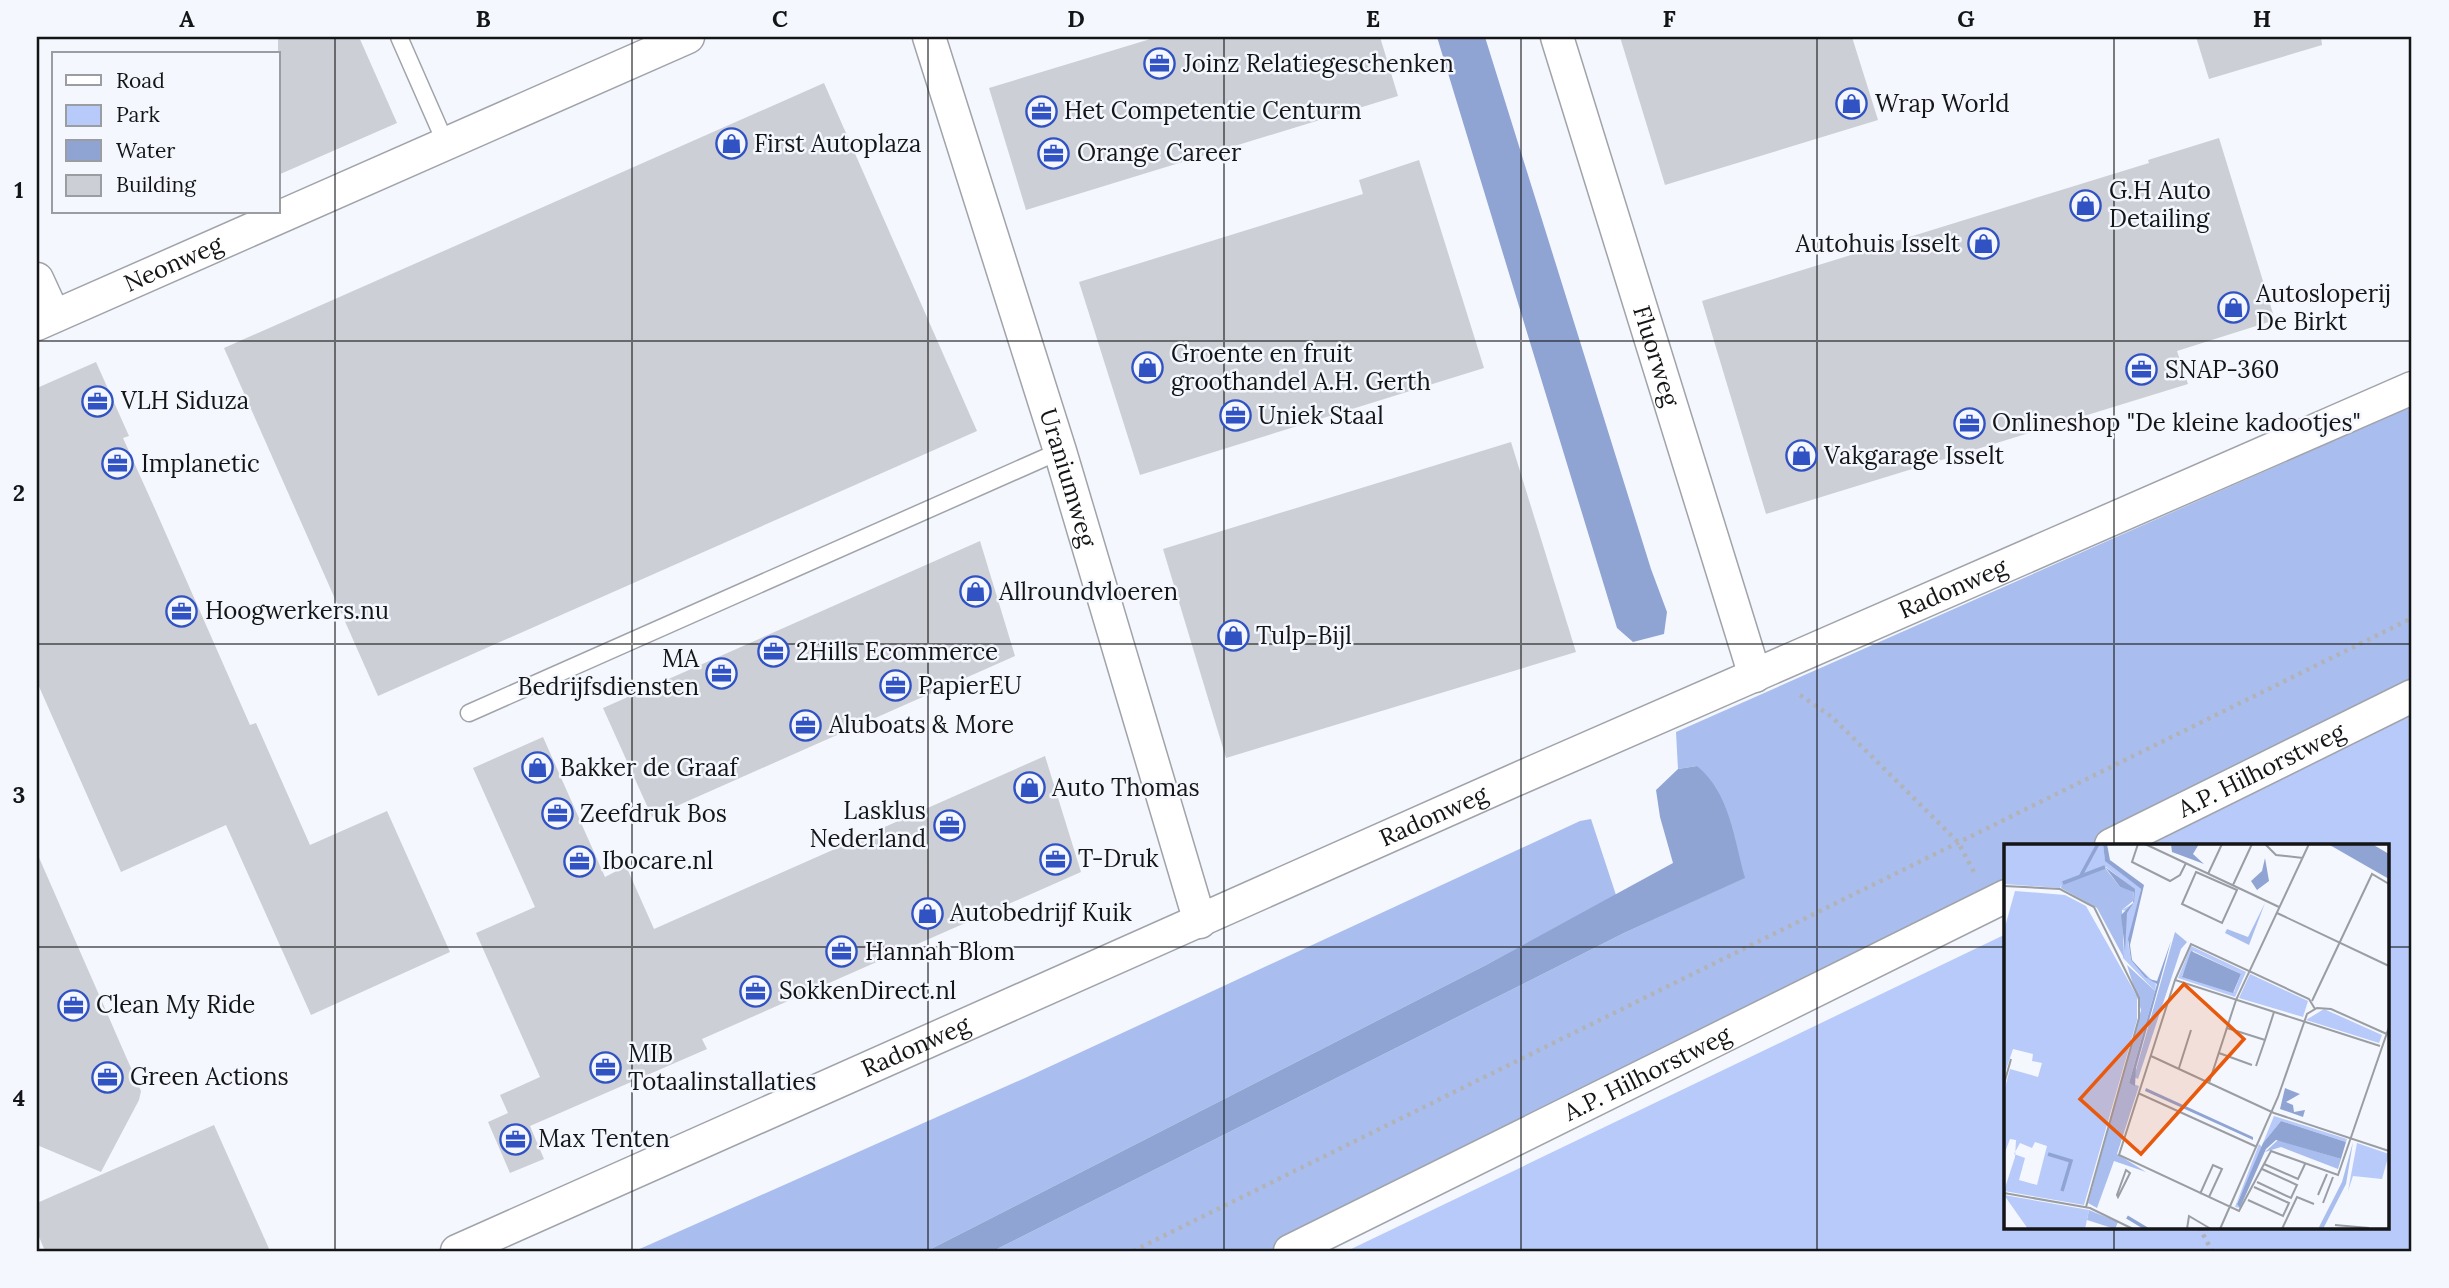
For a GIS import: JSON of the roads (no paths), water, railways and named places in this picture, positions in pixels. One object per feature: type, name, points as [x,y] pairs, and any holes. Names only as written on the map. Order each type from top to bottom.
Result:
[{"type":"street","name":"Neonweg","points":[[37,279],[45,320],[688,37]]},
{"type":"street","name":"Uraniumweg","points":[[929,37],[1060,451],[1200,922]]},
{"type":"street","name":"Fluorweg","points":[[1557,37],[1755,676]]},
{"type":"street","name":"Radonweg","points":[[457,1251],[1528,774],[2412,388]]},
{"type":"street","name":"A.P. Hilhorstweg","points":[[2113,844],[2412,696]]},
{"type":"street","name":"A.P. Hilhorstweg","points":[[1290,1251],[2000,899]]},
{"type":"lane","points":[[399,37],[446,144]]},
{"type":"lane","points":[[469,713],[1060,451]]},
{"type":"water","points":[[1437,37],[1485,37],[1651,569],[1667,612],[1664,634],[1633,642],[1617,628]]},
{"type":"water","points":[[1697,766],[1717,789],[1724,803],[1745,878],[1624,933],[993,1251],[927,1251],[1486,965],[1673,863],[1660,817],[1656,790],[1678,769]]},
{"type":"place","name":"Joinz Relatiegeschenken","points":[[1160,64]]},
{"type":"place","name":"Wrap World","points":[[1852,104]]},
{"type":"place","name":"Het Competentie Centurm","points":[[1041,111]]},
{"type":"place","name":"First Autoplaza","points":[[731,144]]},
{"type":"place","name":"Orange Career","points":[[1054,153]]},
{"type":"place","name":"G.H Auto Detailing","points":[[2086,205]]},
{"type":"place","name":"Autohuis Isselt","points":[[1983,244]]},
{"type":"place","name":"Autosloperij De Birkt","points":[[2233,308]]},
{"type":"place","name":"Groente en fruit groothandel A.H. Gerth","points":[[1148,368]]},
{"type":"place","name":"SNAP-360","points":[[2142,370]]},
{"type":"place","name":"VLH Siduza","points":[[98,401]]},
{"type":"place","name":"Uniek Staal","points":[[1235,416]]},
{"type":"place","name":"Onlineshop \"De kleine kadootjes\"","points":[[1969,423]]},
{"type":"place","name":"Vakgarage Isselt","points":[[1801,456]]},
{"type":"place","name":"Implanetic","points":[[118,464]]},
{"type":"place","name":"Allroundvloeren","points":[[976,592]]},
{"type":"place","name":"Hoogwerkers.nu","points":[[182,611]]},
{"type":"place","name":"Tulp-Bijl","points":[[1233,636]]},
{"type":"place","name":"2Hills Ecommerce","points":[[773,652]]},
{"type":"place","name":"MA Bedrijfsdiensten","points":[[722,673]]},
{"type":"place","name":"PapierEU","points":[[895,686]]},
{"type":"place","name":"Aluboats & More","points":[[806,725]]},
{"type":"place","name":"Bakker de Graaf","points":[[537,768]]},
{"type":"place","name":"Auto Thomas","points":[[1029,788]]},
{"type":"place","name":"Zeefdruk Bos","points":[[557,814]]},
{"type":"place","name":"Lasklus Nederland","points":[[949,825]]},
{"type":"place","name":"T-Druk","points":[[1055,859]]},
{"type":"place","name":"Ibocare.nl","points":[[579,861]]},
{"type":"place","name":"Autobedrijf Kuik","points":[[927,913]]},
{"type":"place","name":"Hannah Blom","points":[[842,952]]},
{"type":"place","name":"SokkenDirect.nl","points":[[756,991]]},
{"type":"place","name":"Clean My Ride","points":[[73,1005]]},
{"type":"place","name":"MIB Totaalinstallaties","points":[[605,1068]]},
{"type":"place","name":"Green Actions","points":[[107,1077]]},
{"type":"place","name":"Max Tenten","points":[[515,1139]]}]
